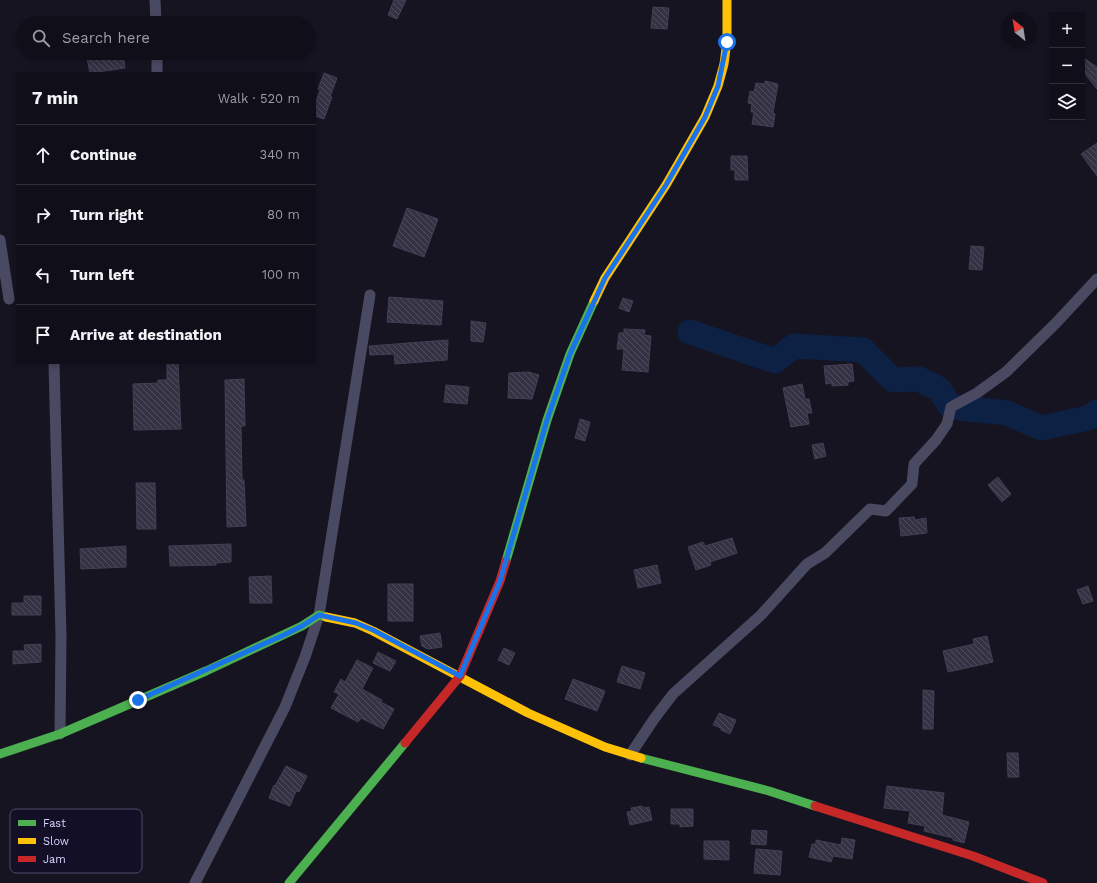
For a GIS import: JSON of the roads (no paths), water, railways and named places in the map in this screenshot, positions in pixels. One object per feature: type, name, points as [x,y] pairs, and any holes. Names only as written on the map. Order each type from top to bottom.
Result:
[{"type":"street","points":[[155,0],[156,16]]},
{"type":"street","points":[[289,883],[460,676],[500,581],[547,420],[570,354],[605,278],[666,185],[705,117],[718,86],[727,42],[727,0]]},
{"type":"street","points":[[156,60],[157,72]]},
{"type":"street","points":[[0,240],[8,299]]},
{"type":"street","points":[[630,755],[673,694],[761,615],[807,564],[825,553],[870,509],[886,511],[912,484],[914,464],[936,440],[947,424],[951,407],[977,393],[1006,372],[1056,323],[1097,279]]},
{"type":"street","points":[[195,883],[284,707],[305,657],[319,615],[370,295]]},
{"type":"street","points":[[54,364],[61,636],[60,734]]},
{"type":"street","points":[[0,754],[60,734],[206,671],[284,635],[319,615],[356,623],[373,630],[528,713],[605,747],[769,792],[973,856],[1043,883]]},
{"type":"waterway","points":[[690,332],[775,361],[794,346],[863,350],[893,380],[919,379],[939,389],[951,407],[1007,413],[1042,428],[1088,418],[1097,412]]}]
